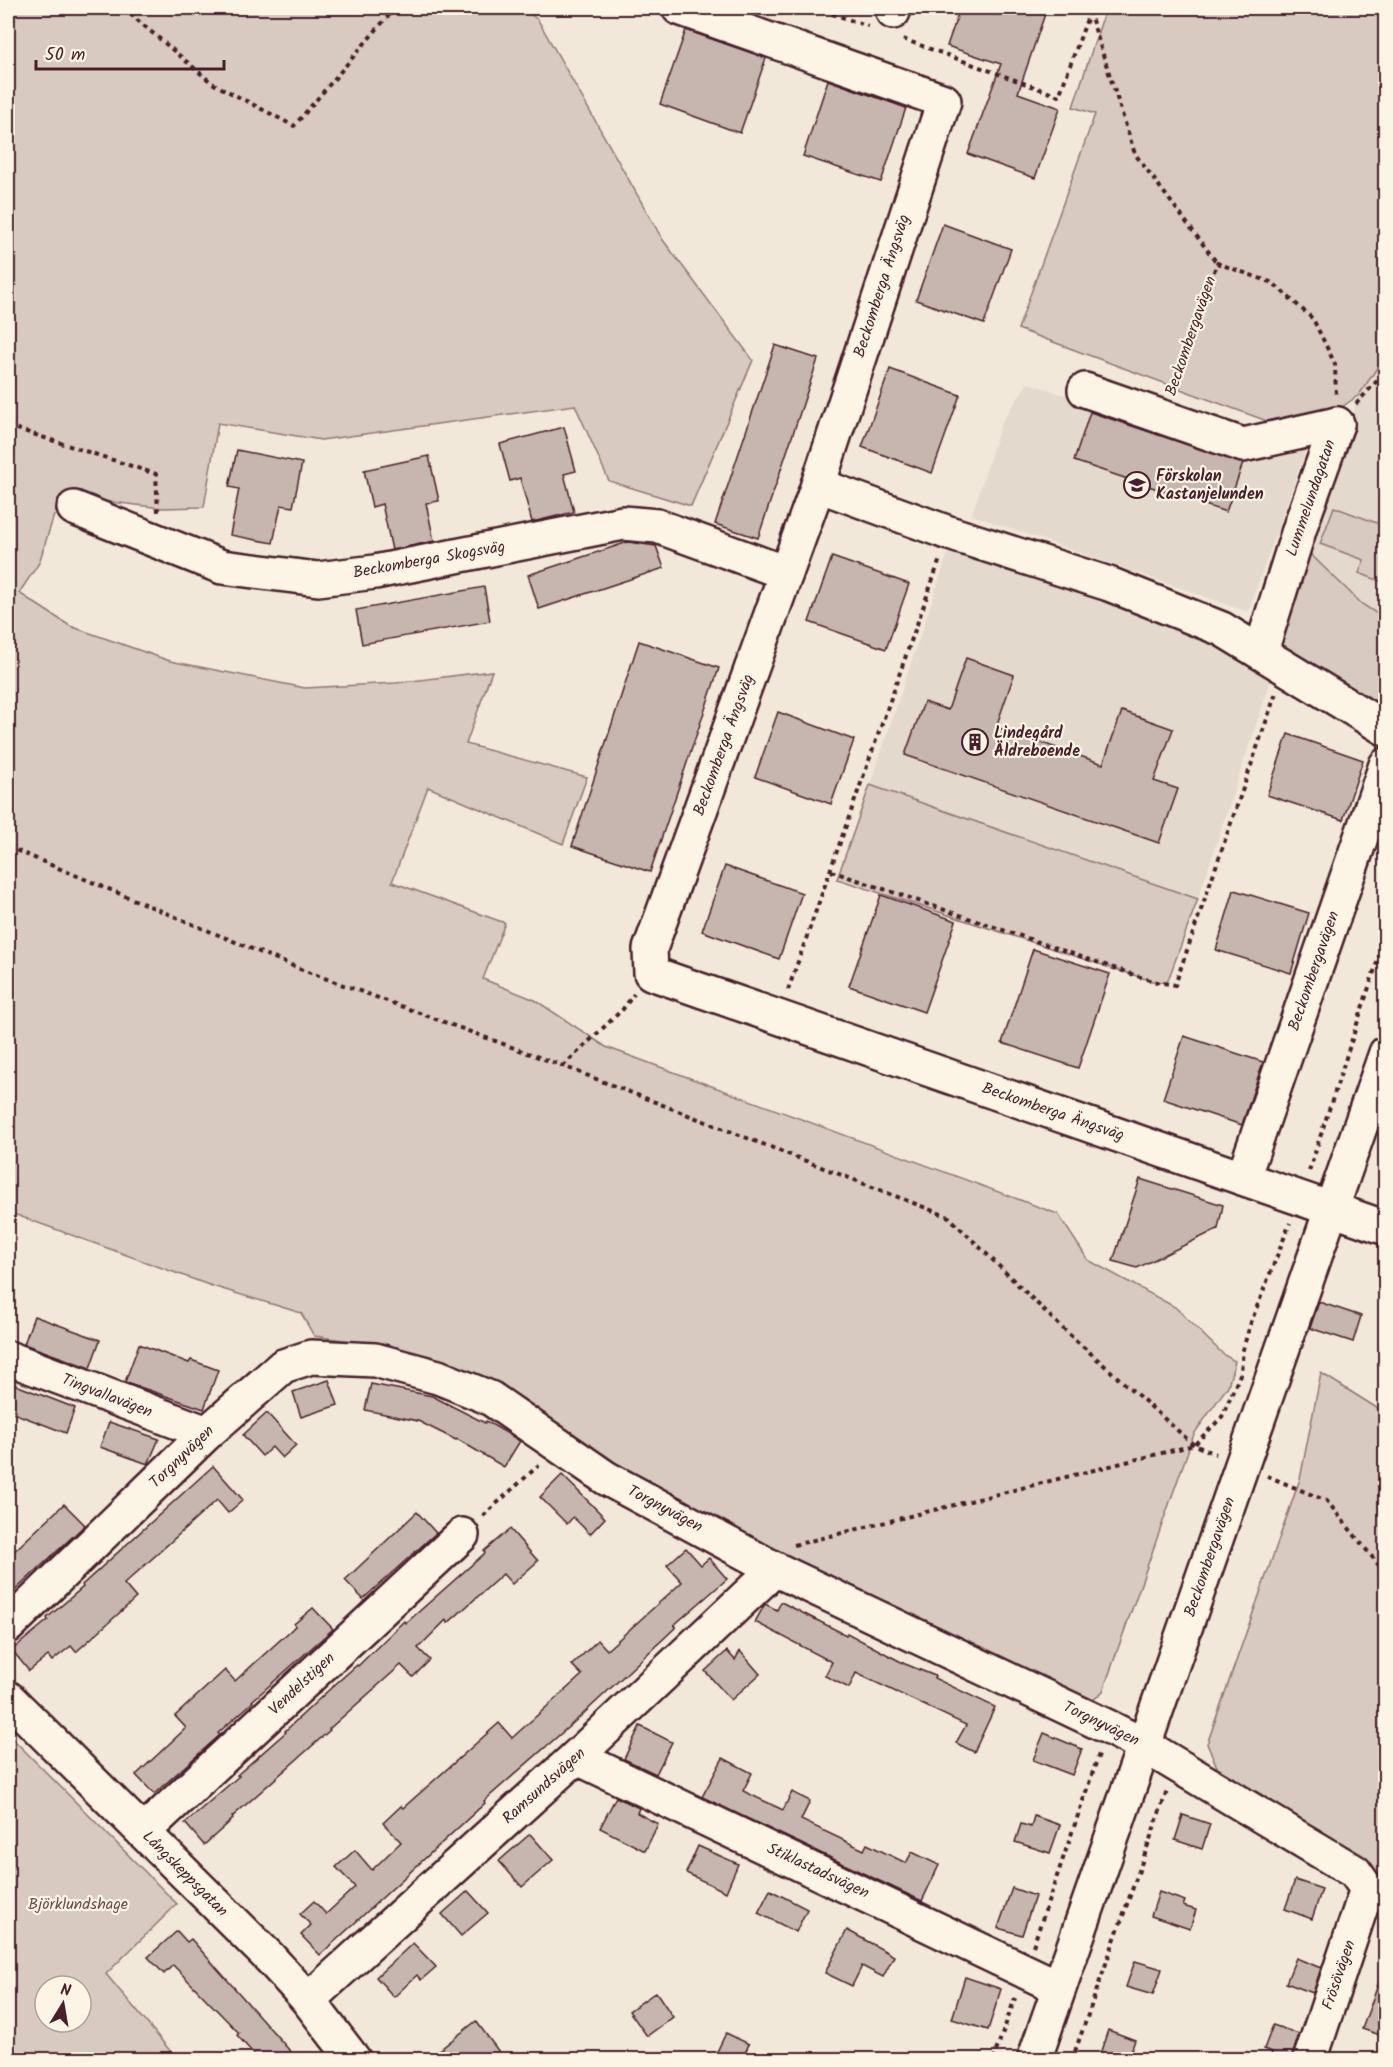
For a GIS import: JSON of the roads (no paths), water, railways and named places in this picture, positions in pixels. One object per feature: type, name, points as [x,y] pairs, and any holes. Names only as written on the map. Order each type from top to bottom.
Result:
[{"type":"street","name":"Beckomberga Ängsväg","points":[[680,8],[944,100],[818,485],[650,949],[651,972],[1386,1228]]},
{"type":"street","name":"Lummelundagatan","points":[[1085,390],[1243,445],[1337,424],[1301,524],[1273,659]]},
{"type":"street","points":[[818,485],[949,533],[1109,584],[1222,629],[1386,729]]},
{"type":"street","name":"Beckomberga Skogsväg","points":[[74,508],[222,567],[318,579],[375,572],[622,524],[657,526],[786,573]]},
{"type":"street","name":"Beckombergavägen","points":[[1243,1178],[1386,765]]},
{"type":"street","name":"Beckombergavägen","points":[[1034,2060],[1386,1053]]},
{"type":"street","name":"Torgnyvägen","points":[[8,1626],[207,1433],[283,1366],[311,1357],[375,1360],[438,1377],[490,1398],[606,1478],[763,1562],[1145,1746],[1354,1872],[1367,1889]]},
{"type":"street","name":"Tingvallavägen","points":[[8,1358],[207,1433]]},
{"type":"street","name":"Vendelstigen","points":[[143,1832],[462,1535]]},
{"type":"street","name":"Ramsundsvägen","points":[[308,2000],[576,1757],[763,1562]]},
{"type":"street","name":"Långskeppsgatan","points":[[8,1698],[308,2000],[354,2060]]},
{"type":"street","name":"Stiklastadsvägen","points":[[576,1757],[1058,1987]]},
{"type":"street","name":"Frösövägen","points":[[1310,2060],[1367,1889]]},
{"type":"place","name":"Förskolan Kastanjelunden","points":[[1137,485]]},
{"type":"place","name":"Lindegård Äldreboende","points":[[975,742]]},
{"type":"park label","name":"Björklundshage","points":[[78,1904]]}]
